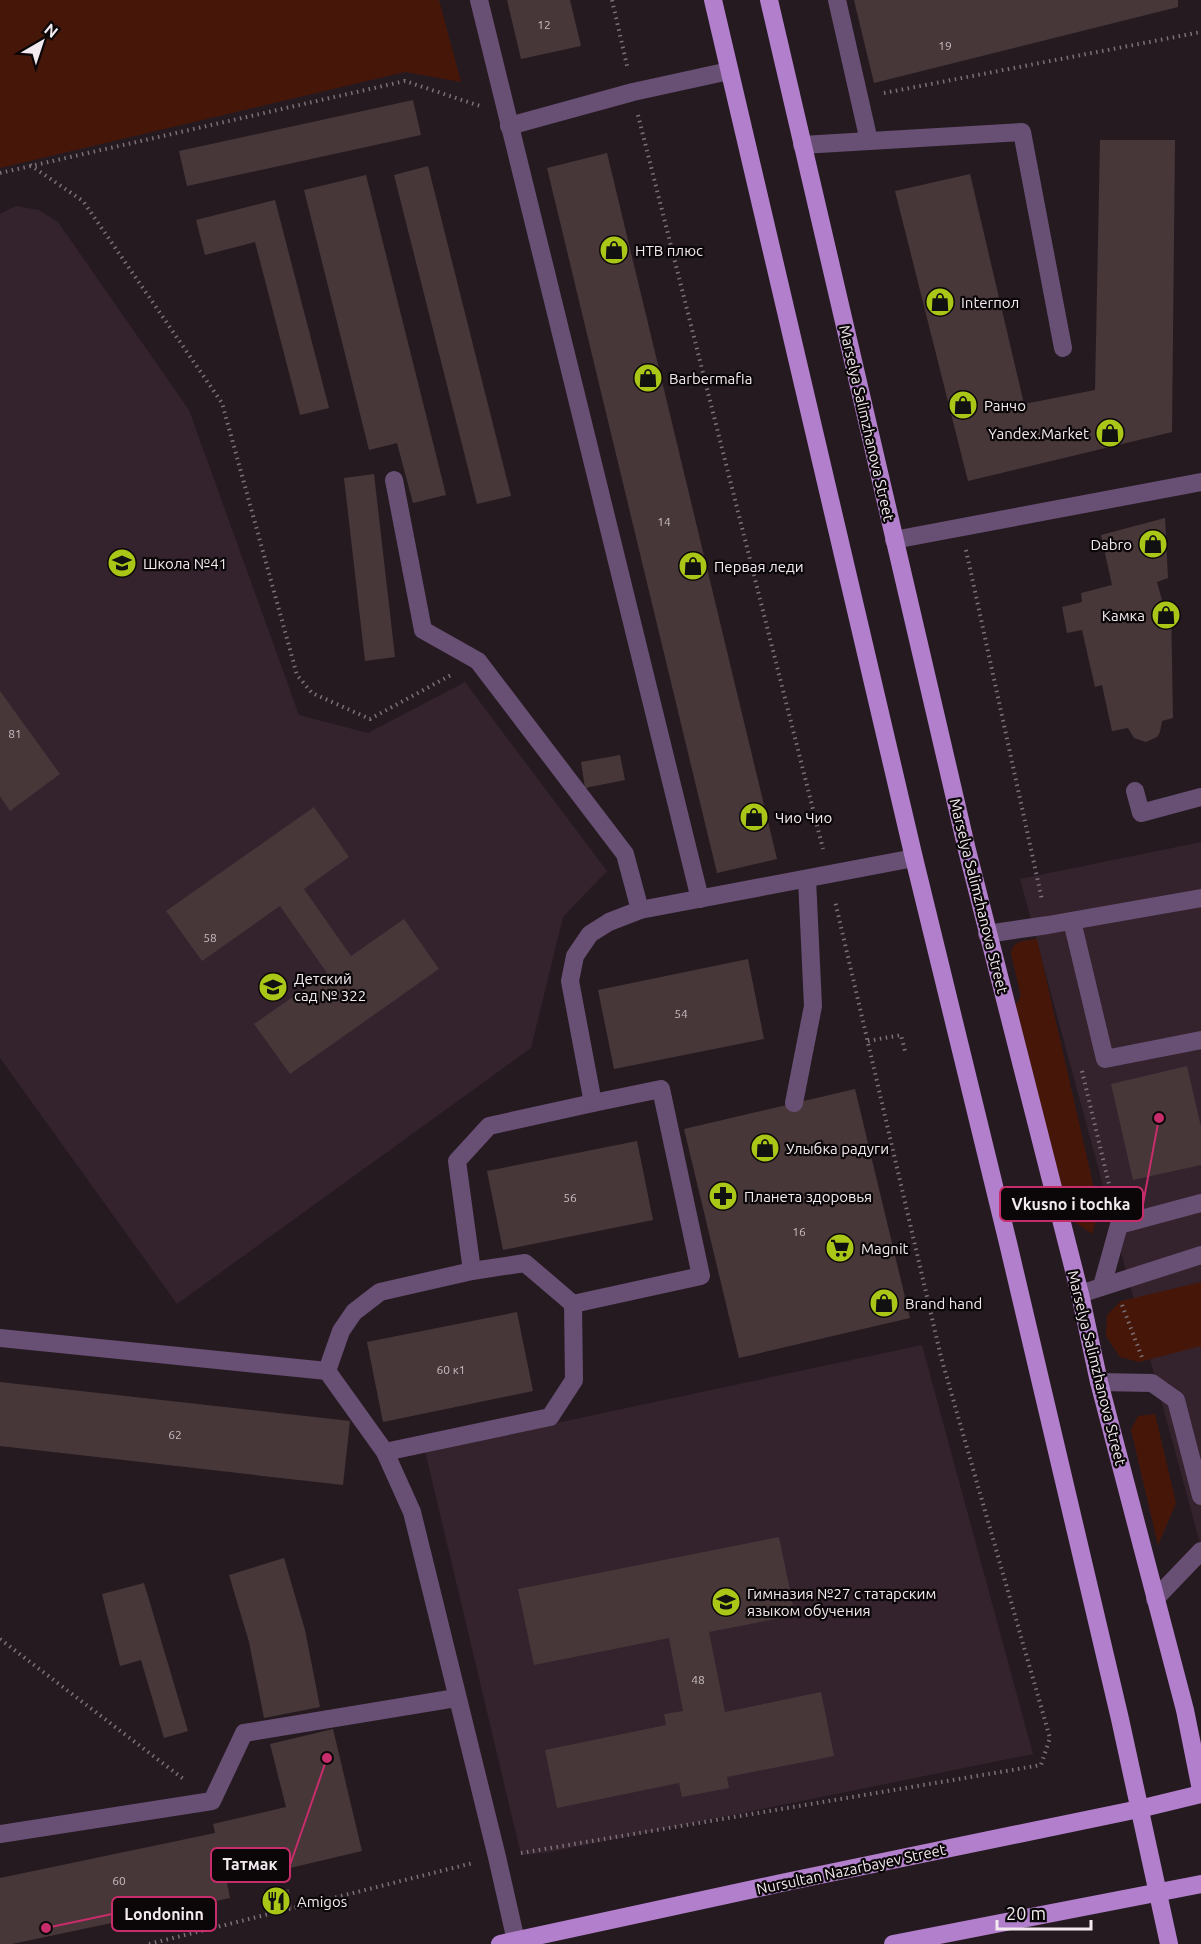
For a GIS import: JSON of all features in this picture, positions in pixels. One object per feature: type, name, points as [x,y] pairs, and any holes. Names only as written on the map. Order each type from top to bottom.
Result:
[{"type":"main road","points":[[713,0],[914,858],[1011,1255],[1120,1719],[1169,1944]]},
{"type":"main road","name":"Marselya Salimzhanova Street","points":[[769,0],[987,933],[1080,1294],[1099,1382],[1185,1710],[1201,1792]]},
{"type":"main road","name":"Nursultan Nazarbayev Street","points":[[508,1942],[1139,1809],[1201,1792]]},
{"type":"main road","points":[[893,1944],[1201,1884]]},
{"type":"lane","points":[[478,0],[700,899]]},
{"type":"lane","points":[[837,0],[869,141]]},
{"type":"lane","points":[[507,120],[729,71]]},
{"type":"lane","points":[[802,145],[1022,132],[1064,348]]},
{"type":"lane","points":[[394,480],[423,630],[478,661],[626,854],[640,910]]},
{"type":"lane","points":[[894,540],[1201,482]]},
{"type":"lane","points":[[1135,791],[1141,813],[1201,797]]},
{"type":"lane","points":[[593,1104],[570,981],[575,956],[590,934],[609,922],[640,910],[914,858]]},
{"type":"lane","points":[[794,1103],[813,1006],[807,879]]},
{"type":"lane","points":[[987,933],[1048,926],[1201,898]]},
{"type":"lane","points":[[1072,921],[1105,1059],[1201,1040]]},
{"type":"lane","points":[[471,1271],[457,1161],[489,1125],[661,1089],[701,1276],[573,1304]]},
{"type":"lane","points":[[1102,1286],[1119,1225],[1201,1203]]},
{"type":"lane","points":[[1080,1294],[1201,1255]]},
{"type":"lane","points":[[327,1371],[341,1331],[354,1312],[380,1292],[471,1271],[525,1263],[573,1304],[574,1380],[549,1417],[385,1452]]},
{"type":"lane","points":[[0,1338],[327,1371],[385,1452],[412,1512],[497,1857],[508,1942]]},
{"type":"lane","points":[[1099,1382],[1152,1383],[1176,1400],[1201,1496]]},
{"type":"lane","points":[[1155,1599],[1201,1551]]},
{"type":"lane","points":[[0,1834],[212,1801],[244,1733],[456,1698]]},
{"type":"path","points":[[149,1944],[497,1857],[1041,1765],[1050,1738],[941,1357],[829,874],[612,0]]},
{"type":"path","points":[[859,98],[1201,32]]},
{"type":"path","points":[[0,173],[405,81],[507,120]]},
{"type":"path","points":[[30,165],[83,201],[222,403],[297,675],[312,693],[370,718],[478,661]]},
{"type":"path","points":[[962,528],[1048,926]]},
{"type":"path","points":[[868,1041],[901,1035],[905,1051]]},
{"type":"path","points":[[0,1639],[212,1801]]},
{"type":"shaded area","points":[[0,0],[439,0],[461,82],[405,72],[0,168]]},
{"type":"shaded area","name":"Детский сад № 322","points":[[16,206],[39,210],[58,222],[189,410],[299,715],[368,733],[465,682],[607,871],[563,917],[531,1048],[177,1304],[0,1058],[0,214]]},
{"type":"shaded area","points":[[1201,842],[1201,1547],[1020,879]]},
{"type":"shaded area","points":[[1037,939],[1099,1210],[1092,1234],[1075,1222],[1041,1130],[1014,1008],[1021,996],[1011,954],[1012,949],[1020,942]]},
{"type":"shaded area","points":[[1201,1282],[1201,1346],[1139,1362],[1120,1357],[1106,1336],[1107,1315],[1121,1301]]},
{"type":"shaded area","name":"Гимназия №27 с татарским языком обучения","points":[[922,1345],[1033,1754],[546,1853],[521,1855],[425,1451]]},
{"type":"shaded area","points":[[1155,1414],[1176,1503],[1158,1545],[1131,1430],[1138,1416]]},
{"type":"building","points":[[507,0],[570,0],[581,46],[521,59]]},
{"type":"building","points":[[854,0],[1178,0],[1178,7],[874,83]]},
{"type":"building","points":[[413,100],[421,135],[187,186],[179,151]]},
{"type":"building","points":[[1100,140],[1175,140],[1172,432],[968,481],[895,191],[970,174],[1024,404],[1095,390]]},
{"type":"building","points":[[607,153],[777,859],[717,873],[547,168]]},
{"type":"building","points":[[428,166],[511,496],[477,504],[394,175]]},
{"type":"building","points":[[366,175],[446,495],[413,503],[397,443],[369,450],[304,190]]},
{"type":"building","points":[[275,200],[329,408],[300,415],[255,242],[205,255],[196,220]]},
{"type":"building","points":[[374,474],[395,657],[365,661],[344,478]]},
{"type":"building","points":[[1165,518],[1168,578],[1157,582],[1164,607],[1171,605],[1173,718],[1162,721],[1157,737],[1146,742],[1134,738],[1128,728],[1112,731],[1102,685],[1095,687],[1082,630],[1067,633],[1062,607],[1082,602],[1081,593],[1112,585],[1101,535]]},
{"type":"building","points":[[0,691],[60,774],[10,811],[0,796]]},
{"type":"building","points":[[620,755],[625,780],[585,788],[581,762]]},
{"type":"building","points":[[314,807],[349,857],[304,889],[351,956],[404,919],[439,969],[290,1074],[254,1024],[327,973],[280,906],[202,961],[166,911]]},
{"type":"building","points":[[748,959],[764,1039],[614,1069],[598,990]]},
{"type":"building","points":[[1187,1066],[1201,1127],[1201,1165],[1133,1180],[1111,1084]]},
{"type":"building","points":[[855,1089],[910,1318],[739,1358],[684,1129]]},
{"type":"building","points":[[637,1141],[653,1220],[503,1250],[487,1171]]},
{"type":"building","points":[[517,1312],[533,1391],[383,1422],[367,1342]]},
{"type":"building","points":[[0,1382],[350,1421],[343,1485],[0,1446]]},
{"type":"building","points":[[779,1537],[795,1615],[709,1632],[725,1712],[821,1692],[834,1756],[727,1777],[729,1788],[682,1797],[679,1783],[557,1808],[545,1750],[666,1725],[664,1714],[683,1711],[669,1638],[534,1665],[518,1589]]},
{"type":"building","points":[[284,1558],[305,1630],[320,1707],[264,1718],[249,1642],[229,1575]]},
{"type":"building","points":[[144,1583],[188,1731],[164,1738],[141,1660],[120,1666],[102,1594]]},
{"type":"building","points":[[333,1729],[362,1851],[227,1883],[230,1898],[12,1944],[0,1944],[0,1878],[215,1833],[213,1824],[286,1807],[270,1744]]},
{"type":"building","points":[[289,1889],[292,1909],[266,1912],[263,1892]]},
{"type":"place","name":"НТВ плюс","points":[[614,250]]},
{"type":"place","name":"Interпол","points":[[940,302]]},
{"type":"place","name":"Barbermafia","points":[[648,378]]},
{"type":"place","name":"Ранчо","points":[[963,405]]},
{"type":"place","name":"Yandex.Market","points":[[1110,433]]},
{"type":"place","name":"Dabro","points":[[1153,544]]},
{"type":"place","name":"Школа №41","points":[[122,563]]},
{"type":"place","name":"Первая леди","points":[[693,566]]},
{"type":"place","name":"Камка","points":[[1166,615]]},
{"type":"place","name":"Чио Чио","points":[[754,817]]},
{"type":"place","name":"Детский сад № 322","points":[[273,987]]},
{"type":"place","name":"Vkusno i tochka","points":[[1159,1118]]},
{"type":"place","name":"Улыбка радуги","points":[[765,1148]]},
{"type":"place","name":"Планета здоровья","points":[[723,1196]]},
{"type":"place","name":"Magnit","points":[[840,1248]]},
{"type":"place","name":"Brand hand","points":[[884,1303]]},
{"type":"place","name":"Гимназия №27 с татарским языком обучения","points":[[726,1602]]},
{"type":"place","name":"Татмак","points":[[327,1758]]},
{"type":"place","name":"Amigos","points":[[276,1901]]},
{"type":"place","name":"Londoninn","points":[[46,1928]]}]
